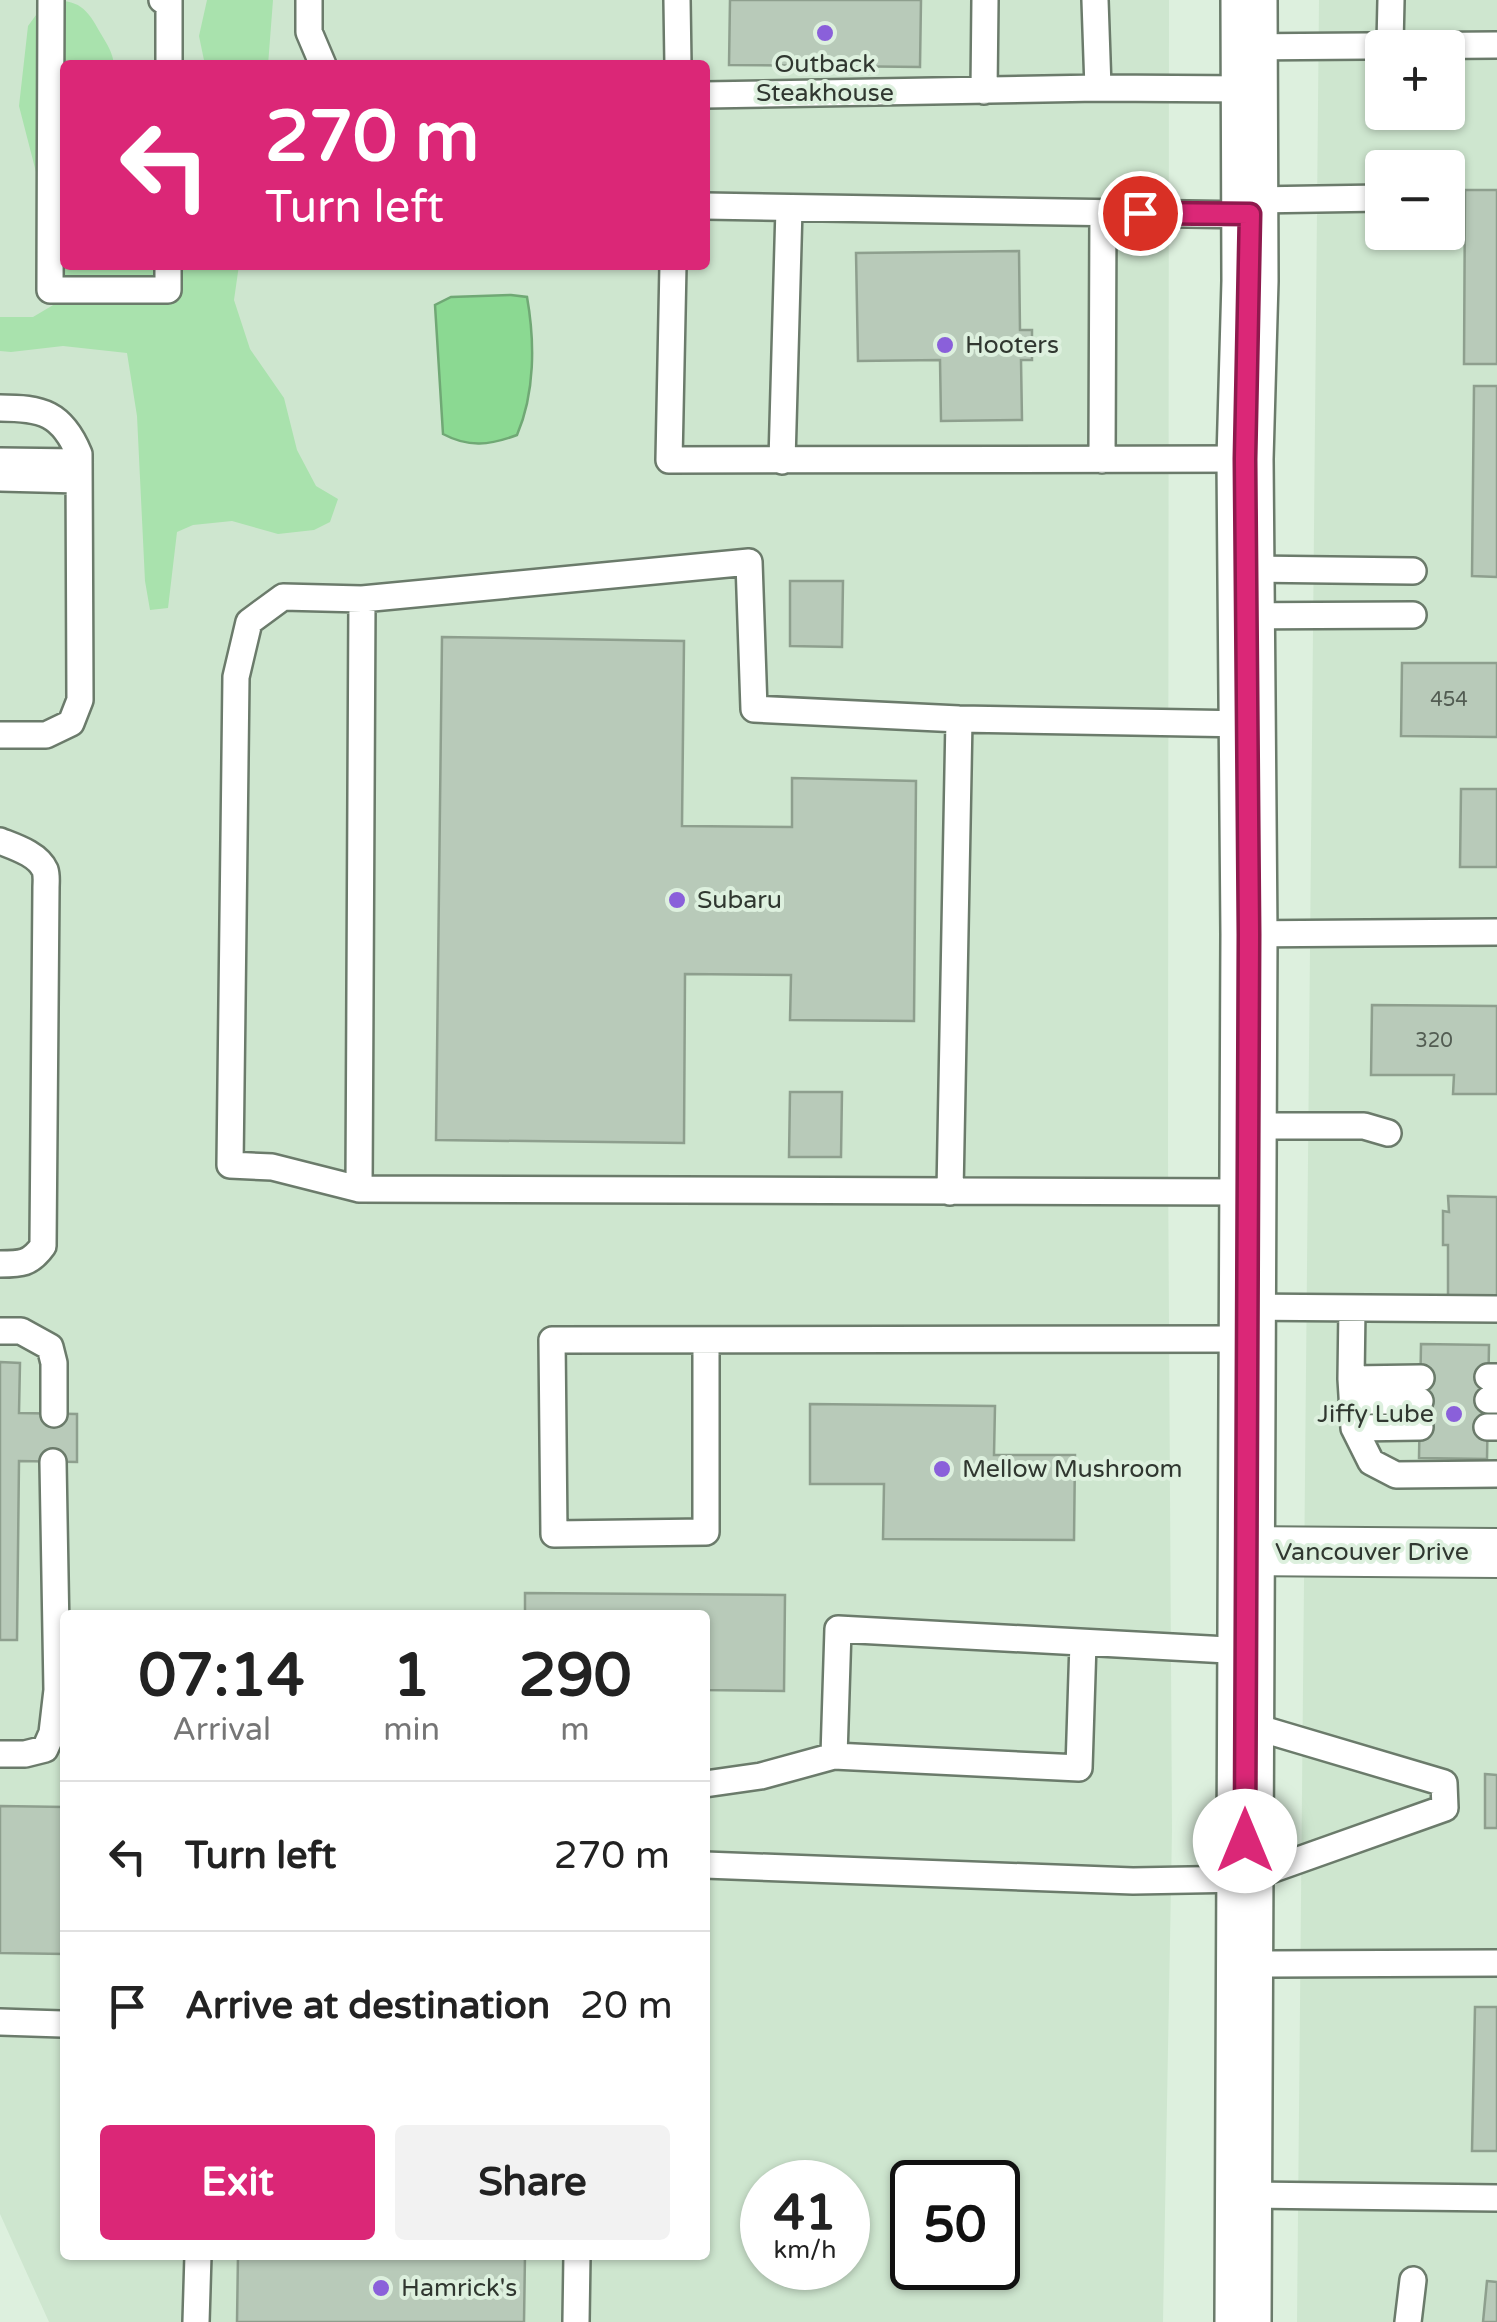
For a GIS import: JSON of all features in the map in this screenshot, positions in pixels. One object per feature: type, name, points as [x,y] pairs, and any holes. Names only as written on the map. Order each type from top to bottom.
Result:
[{"type":"main road","points":[[1243,2322],[1249,934],[1245,459],[1250,46]]},
{"type":"street","name":"Vancouver Drive","points":[[1246,1551],[1497,1553]]},
{"type":"lane","points":[[51,0],[50,290],[168,290],[168,270]]},
{"type":"lane","points":[[162,0],[169,0],[169,60]]},
{"type":"lane","points":[[309,0],[308,32],[320,60]]},
{"type":"lane","points":[[678,0],[678,60]]},
{"type":"lane","points":[[984,91],[985,0]]},
{"type":"lane","points":[[1096,0],[1098,88]]},
{"type":"lane","points":[[1391,30],[1392,0]]},
{"type":"lane","points":[[710,95],[1098,88],[1250,46],[1365,44]]},
{"type":"lane","points":[[1465,45],[1497,45]]},
{"type":"lane","points":[[710,206],[1104,213],[1365,199]]},
{"type":"lane","points":[[782,461],[789,208]]},
{"type":"lane","points":[[1102,460],[1104,213]]},
{"type":"lane","points":[[673,270],[669,460],[1245,459]]},
{"type":"lane","points":[[0,408],[30,408],[51,416],[70,433],[79,454],[80,700],[71,723],[46,735],[0,736]]},
{"type":"lane","points":[[0,461],[79,471]]},
{"type":"lane","points":[[0,478],[79,471]]},
{"type":"lane","points":[[1247,1192],[359,1190],[272,1167],[230,1165],[236,677],[249,622],[283,598],[362,599],[749,562],[754,709],[958,719],[1249,724]]},
{"type":"lane","points":[[1247,592],[1413,571]]},
{"type":"lane","points":[[1247,592],[1413,614]]},
{"type":"lane","points":[[359,1190],[362,599]]},
{"type":"lane","points":[[950,1192],[958,719]]},
{"type":"lane","points":[[0,841],[35,858],[44,869],[46,888],[43,1246],[34,1259],[0,1264]]},
{"type":"lane","points":[[1249,934],[1497,932]]},
{"type":"lane","points":[[1247,1126],[1364,1126],[1388,1133]]},
{"type":"lane","points":[[1352,1308],[1354,1428],[1371,1462],[1396,1475],[1497,1474]]},
{"type":"lane","points":[[706,1340],[706,1532],[554,1534],[552,1340],[706,1340],[1247,1323],[1352,1308],[1497,1308]]},
{"type":"lane","points":[[0,1331],[21,1331],[50,1346],[54,1362],[54,1414]]},
{"type":"lane","points":[[1351,1390],[1420,1389]]},
{"type":"lane","points":[[1354,1428],[1420,1427]]},
{"type":"lane","points":[[0,1754],[45,1749],[52,1734],[57,1690],[54,1462]]},
{"type":"lane","points":[[834,1756],[838,1629],[1246,1651]]},
{"type":"lane","points":[[710,1783],[761,1776],[834,1756],[1080,1768],[1082,1643]]},
{"type":"lane","points":[[710,1866],[1133,1882],[1245,1880],[1445,1808],[1444,1782],[1245,1724]]},
{"type":"lane","points":[[1244,1964],[1497,1963]]},
{"type":"lane","points":[[0,2022],[60,2024]]},
{"type":"lane","points":[[1244,2196],[1497,2198]]},
{"type":"lane","points":[[196,2322],[198,2260]]},
{"type":"lane","points":[[576,2322],[577,2260]]},
{"type":"lane","points":[[1408,2322],[1414,2280]]},
{"type":"shaded area","points":[[0,0],[1169,0],[1172,1831],[1163,2322],[49,2322],[0,2214]]},
{"type":"shaded area","points":[[47,0],[75,4],[96,25],[113,60],[60,60],[60,265],[19,106],[28,26]]},
{"type":"shaded area","points":[[207,0],[273,0],[268,60],[204,60],[199,36]]},
{"type":"shaded area","points":[[1319,0],[1497,0],[1497,2322],[1297,2322]]},
{"type":"shaded area","points":[[61,270],[238,270],[234,300],[250,349],[284,398],[297,450],[316,486],[338,499],[330,522],[314,530],[278,534],[232,521],[193,525],[177,532],[168,608],[150,610],[145,581],[137,416],[127,353],[63,346],[0,351],[0,317],[33,317],[65,298]]},
{"type":"shaded area","points":[[451,297],[527,297],[531,332],[530,385],[517,435],[480,443],[443,434],[435,305]]},
{"type":"building","name":"Outback Steakhouse","points":[[730,0],[921,0],[920,67],[729,65]]},
{"type":"building","points":[[1465,190],[1497,190],[1497,364],[1464,364]]},
{"type":"building","name":"Hooters","points":[[1019,251],[1020,330],[1032,330],[1032,360],[1021,360],[1022,420],[941,421],[940,360],[858,361],[856,253]]},
{"type":"building","points":[[1474,386],[1497,386],[1497,577],[1472,576]]},
{"type":"building","points":[[790,581],[843,581],[842,647],[790,646]]},
{"type":"building","name":"Subaru","points":[[442,637],[684,641],[682,826],[792,827],[792,778],[916,781],[914,1021],[790,1020],[791,975],[685,974],[684,1143],[436,1140]]},
{"type":"building","points":[[1402,663],[1497,663],[1497,737],[1401,736]]},
{"type":"building","points":[[1461,789],[1497,789],[1497,867],[1460,867]]},
{"type":"building","points":[[1372,1005],[1497,1006],[1497,1094],[1453,1094],[1454,1075],[1371,1075]]},
{"type":"building","points":[[790,1092],[842,1092],[841,1157],[789,1157]]},
{"type":"building","points":[[1448,1196],[1497,1197],[1497,1300],[1448,1299],[1448,1245],[1443,1245],[1443,1211],[1449,1212]]},
{"type":"building","name":"Jiffy Lube","points":[[1421,1344],[1489,1345],[1487,1459],[1419,1458]]},
{"type":"building","points":[[0,1362],[20,1363],[19,1413],[77,1414],[77,1462],[19,1461],[17,1640],[0,1640]]},
{"type":"building","name":"Mellow Mushroom","points":[[810,1404],[995,1406],[994,1455],[1075,1455],[1074,1540],[883,1539],[884,1484],[810,1484]]},
{"type":"building","points":[[525,1593],[785,1595],[784,1691],[710,1690],[710,1610],[525,1610]]},
{"type":"building","points":[[1485,1774],[1497,1775],[1497,1828],[1485,1828]]},
{"type":"building","points":[[0,1806],[60,1807],[60,1954],[0,1953]]},
{"type":"building","points":[[1475,2007],[1497,2007],[1497,2151],[1472,2151]]},
{"type":"building","name":"Hamrick's","points":[[238,2260],[525,2260],[524,2322],[237,2322]]},
{"type":"building","points":[[1487,2281],[1497,2282],[1497,2322],[1483,2322]]},
{"type":"place","name":"Outback Steakhouse","points":[[825,33]]},
{"type":"place","name":"Hooters","points":[[945,345]]},
{"type":"place","name":"Subaru","points":[[677,900]]},
{"type":"place","name":"Jiffy Lube","points":[[1454,1414]]},
{"type":"place","name":"Mellow Mushroom","points":[[942,1469]]},
{"type":"place","name":"Hamrick's","points":[[381,2288]]},
{"type":"route","points":[[1140,213],[1250,214],[1245,459],[1249,934],[1245,1841]]}]
